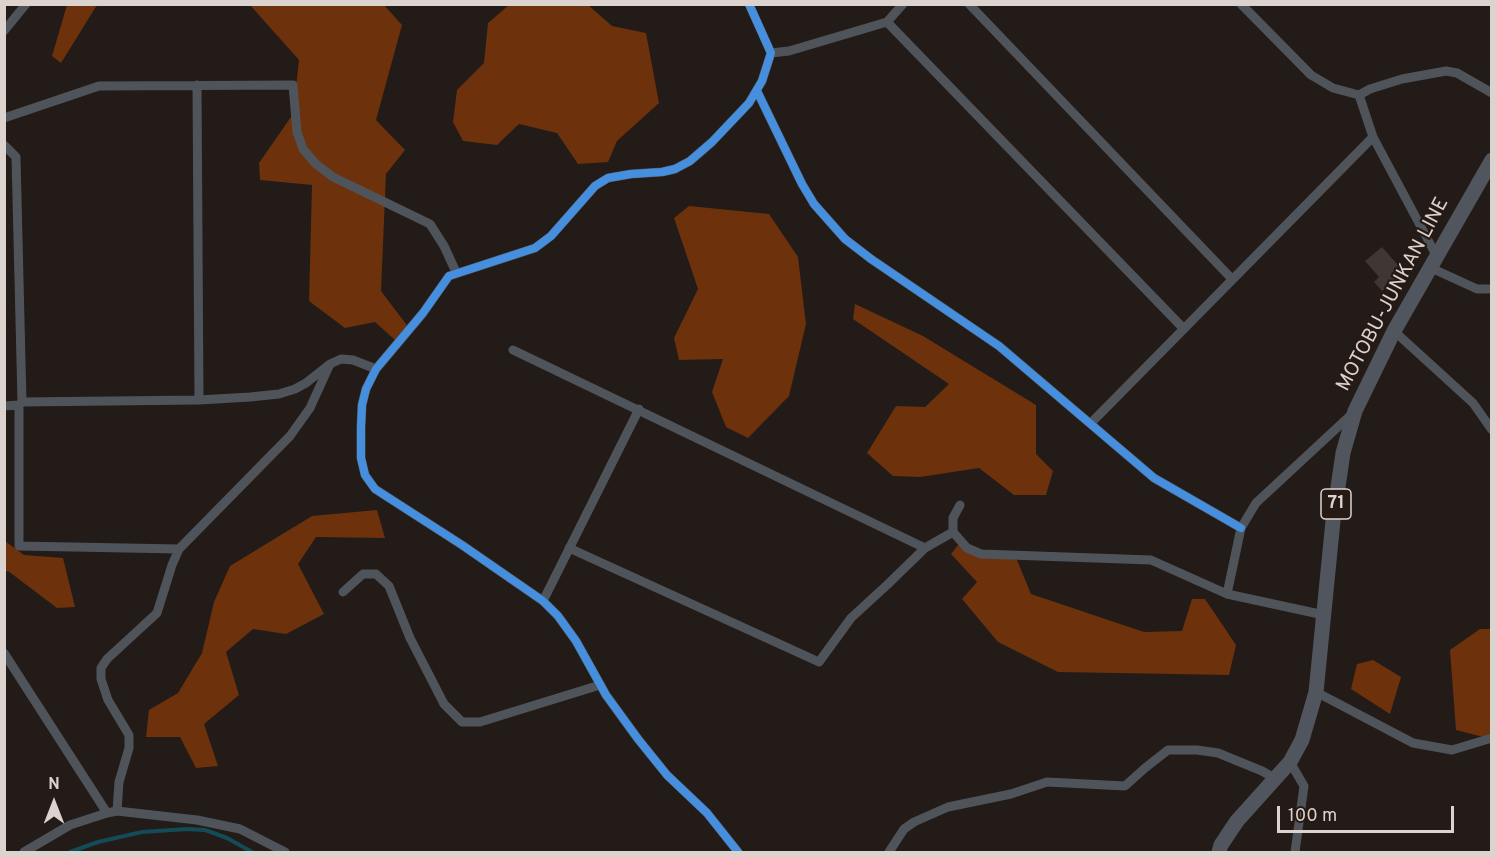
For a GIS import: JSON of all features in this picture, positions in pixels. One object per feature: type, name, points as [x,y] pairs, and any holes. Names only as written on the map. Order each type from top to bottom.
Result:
[{"type":"main road","name":"MOTOBU-JUNKAN LINE","points":[[1219,852],[1237,821],[1290,762],[1302,740],[1316,693],[1343,453],[1355,411],[1394,331],[1491,160]]},
{"type":"street","points":[[4,31],[26,4]]},
{"type":"street","points":[[738,852],[707,813],[667,775],[600,686],[576,641],[558,616],[543,601],[375,489],[365,475],[361,458],[361,428],[362,405],[376,369],[423,313],[449,276],[535,248],[551,236],[595,186],[608,178],[662,172],[675,169],[690,161],[712,142],[749,103],[762,81],[771,53],[750,4]]},
{"type":"street","points":[[771,53],[801,48],[887,22],[903,4]]},
{"type":"street","points":[[969,4],[1233,279]]},
{"type":"street","points":[[1241,4],[1311,75],[1333,88],[1359,95],[1402,79],[1446,71],[1457,73],[1491,93]]},
{"type":"street","points":[[887,22],[1184,329]]},
{"type":"street","points":[[197,84],[199,400]]},
{"type":"street","points":[[4,118],[99,86],[293,84],[297,132],[303,149],[316,164],[333,177],[430,224],[444,246],[456,272]]},
{"type":"street","points":[[757,91],[802,184],[814,204],[845,239],[870,259],[999,346],[1154,478],[1241,528]]},
{"type":"street","points":[[1359,95],[1373,137],[1433,261],[1477,289],[1491,289]]},
{"type":"street","points":[[1091,423],[1373,137]]},
{"type":"street","points":[[4,145],[16,157],[21,404],[19,546],[179,549]]},
{"type":"street","points":[[1394,331],[1473,403],[1491,430]]},
{"type":"street","points":[[513,350],[925,548]]},
{"type":"street","points":[[4,406],[199,400],[279,394],[306,383],[330,364],[341,359],[353,360],[376,369]]},
{"type":"street","points":[[117,811],[119,782],[129,747],[129,735],[108,700],[100,679],[100,668],[157,613],[171,565],[179,549],[290,436],[310,408],[330,364]]},
{"type":"street","points":[[543,601],[639,409]]},
{"type":"street","points":[[1227,594],[1241,528],[1256,503],[1355,411]]},
{"type":"street","points":[[960,504],[953,518],[953,532],[967,548],[981,554],[1151,560],[1227,594],[1324,615]]},
{"type":"street","points":[[569,548],[819,662],[850,618],[925,548],[953,532]]},
{"type":"street","points":[[343,592],[363,574],[376,574],[389,586],[410,638],[444,704],[462,722],[480,722],[600,686]]},
{"type":"street","points":[[4,653],[106,813]]},
{"type":"street","points":[[1316,693],[1413,743],[1452,750],[1491,738]]},
{"type":"street","points":[[889,852],[904,829],[948,807],[1011,794],[1047,782],[1125,786],[1168,750],[1218,753],[1276,779]]},
{"type":"street","points":[[1290,762],[1304,786],[1295,852]]},
{"type":"street","points":[[24,852],[70,825],[117,811],[197,820],[240,829],[285,852]]},
{"type":"shaded area","points":[[67,5],[97,5],[61,63],[52,56]]},
{"type":"shaded area","points":[[250,5],[384,5],[402,25],[376,120],[405,150],[386,174],[381,291],[409,328],[396,341],[375,322],[345,328],[309,301],[312,185],[260,180],[259,163],[293,114],[299,60]]},
{"type":"shaded area","points":[[509,5],[588,5],[612,26],[646,33],[659,103],[617,141],[608,162],[578,164],[557,133],[519,124],[497,145],[463,141],[453,122],[457,90],[484,63],[488,23]]},
{"type":"shaded area","points":[[689,206],[769,214],[798,257],[806,324],[789,396],[748,438],[726,427],[712,392],[723,359],[679,360],[674,338],[698,289],[674,218]]},
{"type":"shaded area","points":[[855,304],[923,336],[1036,405],[1036,454],[1053,471],[1046,495],[1014,495],[979,468],[920,477],[893,476],[867,453],[896,406],[925,407],[949,384],[853,319]]},
{"type":"shaded area","points":[[377,510],[385,538],[316,537],[298,564],[324,614],[286,634],[253,629],[226,652],[239,695],[204,724],[218,766],[196,768],[180,737],[146,737],[149,710],[178,693],[202,653],[214,602],[230,566],[312,516]]},
{"type":"shaded area","points":[[5,541],[24,555],[63,558],[75,607],[57,608],[8,571],[5,572]]},
{"type":"shaded area","points":[[958,545],[1017,560],[1031,594],[1144,632],[1182,631],[1192,599],[1205,599],[1236,645],[1229,675],[1058,672],[998,642],[962,599],[977,582],[951,554]]},
{"type":"shaded area","points":[[1480,629],[1491,629],[1491,739],[1456,730],[1450,650]]},
{"type":"shaded area","points":[[1373,660],[1401,677],[1390,714],[1351,689],[1357,664]]},
{"type":"building","points":[[1382,247],[1404,272],[1393,282],[1396,286],[1388,292],[1385,289],[1382,291],[1374,282],[1379,277],[1365,261]]},
{"type":"waterway","points":[[70,852],[98,842],[142,832],[187,829],[205,830],[227,838],[252,852]]},
{"type":"cycle path","points":[[738,852],[707,813],[667,775],[638,739],[606,695],[576,641],[558,616],[543,601],[375,489],[365,475],[361,458],[361,427],[362,405],[366,389],[376,369],[423,313],[449,276],[535,248],[551,236],[595,186],[608,178],[662,172],[675,169],[690,161],[712,142],[749,103],[762,81],[771,53],[749,4]]},
{"type":"cycle path","points":[[757,91],[802,184],[814,204],[845,239],[999,346],[1154,478],[1241,528]]}]
